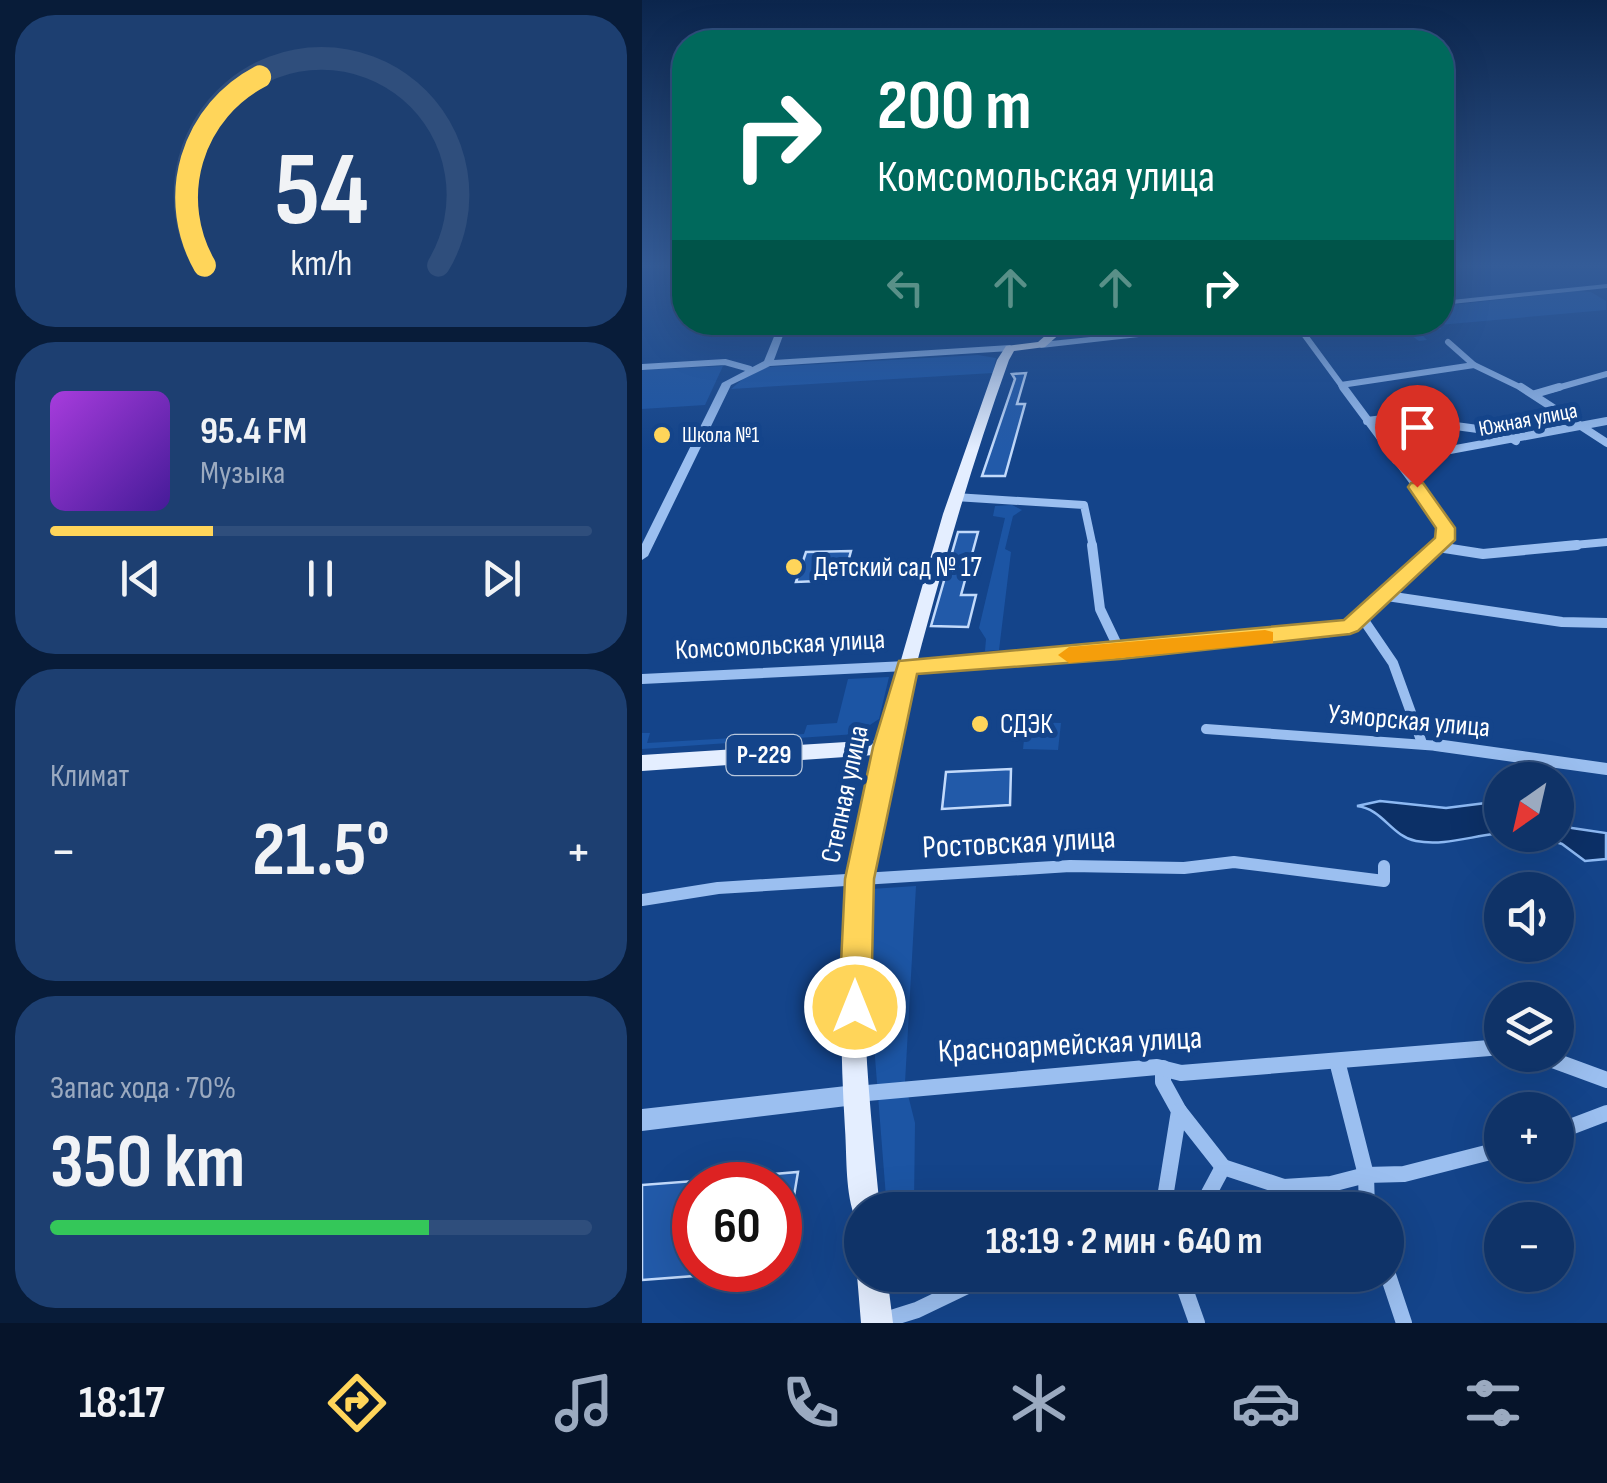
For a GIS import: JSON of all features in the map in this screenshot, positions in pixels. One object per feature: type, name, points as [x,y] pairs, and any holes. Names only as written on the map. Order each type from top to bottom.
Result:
[{"type":"main road","points":[[1026,347],[1042,335]]},
{"type":"main road","points":[[1010,348],[1040,346],[1053,335]]},
{"type":"main road","name":"Степная улица","points":[[864,1192],[856,1094],[854,930],[859,879],[886,747],[955,497],[1010,348]]},
{"type":"main road","name":"Р-229","points":[[642,763],[886,747]]},
{"type":"main road","points":[[873,1292],[876,1323]]},
{"type":"street","points":[[768,363],[779,335]]},
{"type":"street","points":[[1040,346],[1145,335]]},
{"type":"street","points":[[1305,335],[1446,528],[1445,540],[1438,546]]},
{"type":"street","points":[[1448,342],[1474,365],[1535,394],[1606,443]]},
{"type":"street","points":[[642,556],[726,383],[750,369],[768,363],[1010,348]]},
{"type":"street","points":[[642,367],[725,362],[750,369]]},
{"type":"street","points":[[1342,386],[1474,365]]},
{"type":"street","points":[[1535,394],[1606,374]]},
{"type":"street","points":[[1367,421],[1449,411]]},
{"type":"street","points":[[1424,414],[1447,428],[1495,426],[1516,441]]},
{"type":"street","name":"Южная улица","points":[[1396,460],[1516,441],[1606,421]]},
{"type":"street","points":[[955,497],[1084,504],[1088,510],[1100,608],[1120,651]]},
{"type":"street","points":[[1438,546],[1482,554],[1606,542]]},
{"type":"street","name":"Комсомольская улица","points":[[642,679],[908,666],[1330,632],[1363,620],[1438,546]]},
{"type":"street","points":[[1387,596],[1562,622],[1606,623]]},
{"type":"street","points":[[1363,620],[1393,663],[1422,744]]},
{"type":"street","name":"Узморская улица","points":[[1206,729],[1422,744],[1606,769]]},
{"type":"street","name":"Ростовская улица","points":[[642,900],[718,888],[1070,866],[1184,868],[1234,862],[1384,881],[1384,866]]},
{"type":"street","name":"Красноармейская улица","points":[[642,1120],[856,1094],[1163,1068],[1181,1072],[1484,1049]]},
{"type":"street","points":[[1337,1061],[1366,1175],[1366,1192]]},
{"type":"street","points":[[1163,1068],[1163,1082],[1179,1111],[1224,1168],[1284,1186],[1404,1174],[1484,1154]]},
{"type":"street","points":[[1574,1068],[1606,1080]]},
{"type":"street","points":[[1166,1192],[1179,1111]]},
{"type":"street","points":[[1574,1125],[1606,1113]]},
{"type":"street","points":[[1210,1192],[1224,1168]]},
{"type":"street","points":[[876,1323],[955,1292]]},
{"type":"street","points":[[1186,1292],[1197,1323]]},
{"type":"street","points":[[1394,1292],[1404,1323]]},
{"type":"shaded area","points":[[978,355],[996,358],[993,373],[731,389],[750,373],[768,367]]},
{"type":"shaded area","points":[[723,366],[705,405],[642,409],[642,370]]},
{"type":"shaded area","points":[[1012,505],[1022,510],[1013,516],[1005,549],[1011,552],[999,650],[985,651],[986,639],[979,628],[1005,518],[993,516],[995,506]]},
{"type":"shaded area","points":[[889,677],[879,719],[856,734],[642,749],[642,733],[650,733],[647,743],[804,734],[807,725],[837,723],[848,679]]},
{"type":"shaded area","points":[[1026,722],[1061,723],[1058,750],[1023,749]]},
{"type":"shaded area","points":[[1380,801],[1446,808],[1484,803],[1484,836],[1416,841],[1400,834],[1374,812],[1357,806]]},
{"type":"shaded area","points":[[1574,828],[1606,833],[1606,859],[1585,861],[1573,852]]},
{"type":"shaded area","points":[[916,886],[905,1083],[915,1123],[914,1192],[886,1192],[868,968],[871,889]]},
{"type":"building","points":[[1026,373],[1017,404],[1025,404],[1005,476],[982,476],[1015,379],[1012,374]]},
{"type":"building","points":[[958,532],[978,532],[961,595],[976,595],[968,627],[931,626]]},
{"type":"building","points":[[851,551],[846,569],[822,570],[819,581],[796,582],[806,552]]},
{"type":"building","points":[[1011,769],[1010,805],[942,809],[946,772]]},
{"type":"building","points":[[672,1183],[672,1278],[642,1280],[642,1185]]},
{"type":"slow traffic","points":[[1069,655],[1265,638]]},
{"type":"place","name":"Школа №1","points":[[662,435]]},
{"type":"place","name":"Детский сад № 17","points":[[794,567]]},
{"type":"place","name":"СДЭК","points":[[980,724]]},
{"type":"route","points":[[855,1007],[854,930],[859,879],[886,747],[908,666],[1028,660],[1330,632],[1350,626],[1363,620],[1445,540],[1446,528],[1417,487]]}]
